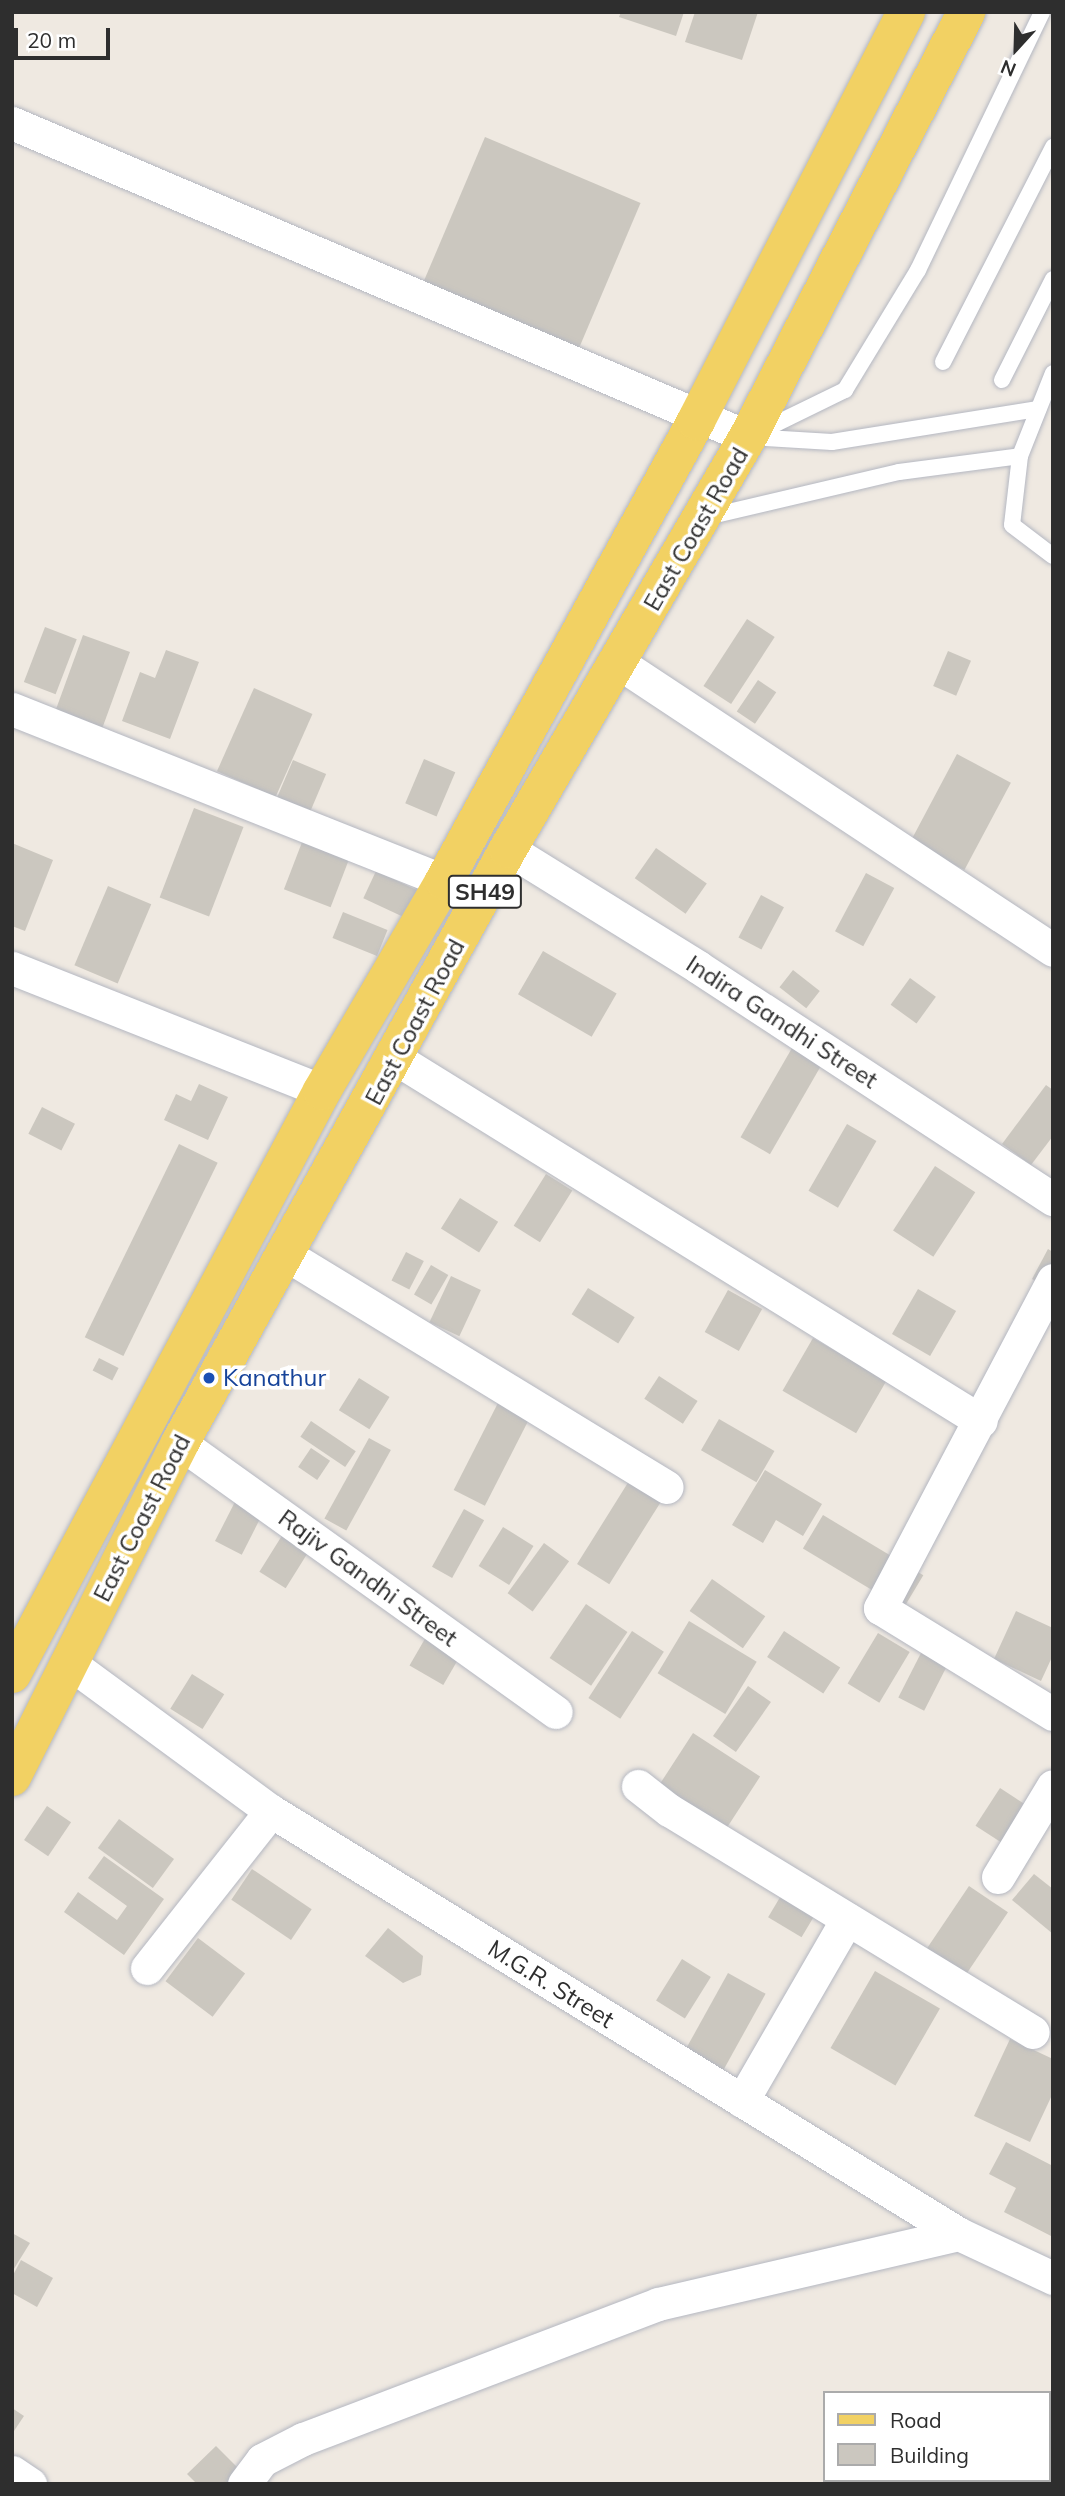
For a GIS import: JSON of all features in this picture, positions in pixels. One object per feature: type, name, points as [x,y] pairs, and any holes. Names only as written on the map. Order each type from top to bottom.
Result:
[{"type":"main road","name":"East Coast Road","points":[[12,1674],[23,1627],[322,1091],[444,881],[699,416],[906,12]]},
{"type":"main road","name":"East Coast Road","points":[[12,1777],[180,1443],[395,1058],[508,849],[619,663],[748,437],[966,12]]},
{"type":"main road","points":[[23,1627],[68,1662]]},
{"type":"street","points":[[12,123],[748,437]]},
{"type":"street","points":[[619,663],[1053,950]]},
{"type":"street","points":[[12,709],[444,881]]},
{"type":"street","name":"Indira Gandhi Street","points":[[508,849],[698,967],[1053,1199]]},
{"type":"street","points":[[12,968],[322,1091]]},
{"type":"street","points":[[395,1058],[981,1421]]},
{"type":"street","points":[[285,1254],[666,1486]]},
{"type":"street","points":[[1053,1280],[880,1608],[1053,1714]]},
{"type":"street","name":"Rajiv Gandhi Street","points":[[180,1443],[556,1712]]},
{"type":"street","name":"M.G.R. Street","points":[[68,1662],[271,1811],[959,2234],[1053,2278]]},
{"type":"street","points":[[638,1786],[669,1810],[1033,2032]]},
{"type":"street","points":[[998,1877],[1053,1786]]},
{"type":"street","points":[[148,1968],[271,1811]]},
{"type":"street","points":[[742,2101],[847,1919]]},
{"type":"street","points":[[244,2484],[262,2460],[303,2439],[658,2304],[959,2234]]},
{"type":"street","points":[[12,2472],[30,2484]]},
{"type":"lane","points":[[748,437],[845,390],[918,270],[1042,12]]},
{"type":"lane","points":[[943,362],[1053,146]]},
{"type":"lane","points":[[1002,380],[1053,279]]},
{"type":"lane","points":[[1053,373],[1020,456],[1012,525],[1053,556]]},
{"type":"lane","points":[[748,437],[832,442],[1038,409]]},
{"type":"lane","points":[[701,518],[885,474],[1020,456]]},
{"type":"building","points":[[621,12],[684,12],[676,36],[619,17]]},
{"type":"building","points":[[695,12],[758,12],[742,60],[685,42]]},
{"type":"building","points":[[485,137],[641,203],[578,349],[423,283]]},
{"type":"building","points":[[747,619],[775,637],[731,704],[703,686]]},
{"type":"building","points":[[45,627],[77,639],[56,694],[24,682]]},
{"type":"building","points":[[83,635],[130,652],[103,727],[56,710]]},
{"type":"building","points":[[166,650],[199,662],[170,739],[122,721],[140,672],[155,678]]},
{"type":"building","points":[[948,651],[971,661],[956,696],[933,686]]},
{"type":"building","points":[[758,680],[776,692],[755,724],[737,712]]},
{"type":"building","points":[[254,688],[312,714],[275,797],[217,771]]},
{"type":"building","points":[[957,754],[1011,783],[964,870],[911,841]]},
{"type":"building","points":[[424,759],[455,772],[437,816],[405,803]]},
{"type":"building","points":[[293,760],[326,774],[309,814],[276,800]]},
{"type":"building","points":[[194,808],[243,827],[209,917],[160,898]]},
{"type":"building","points":[[304,837],[351,855],[331,907],[284,889]]},
{"type":"building","points":[[12,843],[53,860],[25,931],[12,926]]},
{"type":"building","points":[[656,848],[707,884],[686,914],[635,878]]},
{"type":"building","points":[[376,871],[438,900],[425,927],[363,898]]},
{"type":"building","points":[[866,873],[894,888],[863,946],[835,931]]},
{"type":"building","points":[[108,886],[151,904],[118,984],[74,965]]},
{"type":"building","points":[[761,895],[784,907],[761,950],[738,937]]},
{"type":"building","points":[[343,912],[388,930],[377,956],[333,938]]},
{"type":"building","points":[[543,951],[617,994],[592,1037],[518,994]]},
{"type":"building","points":[[793,970],[820,991],[806,1008],[779,987]]},
{"type":"building","points":[[910,978],[936,997],[916,1024],[891,1005]]},
{"type":"building","points":[[792,1048],[821,1065],[770,1154],[740,1137]]},
{"type":"building","points":[[199,1084],[228,1097],[208,1140],[164,1120],[176,1094],[191,1101]]},
{"type":"building","points":[[1046,1085],[1053,1090],[1053,1136],[1031,1165],[1002,1144]]},
{"type":"building","points":[[42,1107],[75,1124],[61,1151],[28,1134]]},
{"type":"building","points":[[847,1124],[876,1141],[838,1208],[808,1191]]},
{"type":"building","points":[[179,1144],[218,1163],[123,1356],[85,1337]]},
{"type":"building","points":[[935,1166],[975,1192],[933,1257],[893,1231]]},
{"type":"building","points":[[546,1174],[572,1190],[540,1242],[514,1226]]},
{"type":"building","points":[[460,1198],[498,1222],[479,1252],[441,1229]]},
{"type":"building","points":[[1048,1249],[1053,1252],[1053,1290],[1032,1279]]},
{"type":"building","points":[[406,1252],[424,1261],[409,1290],[391,1281]]},
{"type":"building","points":[[431,1265],[448,1275],[431,1304],[414,1294]]},
{"type":"building","points":[[451,1276],[481,1290],[459,1336],[429,1322]]},
{"type":"building","points":[[588,1288],[635,1317],[618,1343],[572,1314]]},
{"type":"building","points":[[918,1289],[956,1311],[930,1356],[892,1334]]},
{"type":"building","points":[[728,1290],[762,1309],[739,1351],[705,1332]]},
{"type":"building","points":[[813,1338],[887,1380],[856,1433],[782,1391]]},
{"type":"building","points":[[99,1358],[119,1368],[112,1380],[93,1370]]},
{"type":"building","points":[[659,1376],[698,1401],[683,1424],[644,1399]]},
{"type":"building","points":[[359,1378],[390,1397],[369,1429],[339,1410]]},
{"type":"building","points":[[500,1399],[531,1415],[485,1506],[454,1490]]},
{"type":"building","points":[[719,1419],[774,1451],[756,1482],[701,1450]]},
{"type":"building","points":[[311,1421],[356,1451],[345,1467],[300,1437]]},
{"type":"building","points":[[369,1438],[391,1450],[346,1531],[324,1518]]},
{"type":"building","points":[[311,1448],[330,1461],[317,1480],[298,1467]]},
{"type":"building","points":[[765,1470],[822,1504],[803,1536],[776,1520],[763,1543],[732,1525]]},
{"type":"building","points":[[629,1481],[661,1501],[609,1584],[577,1564]]},
{"type":"building","points":[[240,1492],[267,1506],[242,1555],[215,1541]]},
{"type":"building","points":[[464,1509],[484,1520],[452,1578],[432,1567]]},
{"type":"building","points":[[823,1515],[923,1575],[903,1609],[803,1548]]},
{"type":"building","points":[[288,1526],[314,1542],[286,1588],[259,1572]]},
{"type":"building","points":[[503,1527],[534,1546],[509,1585],[479,1566]]},
{"type":"building","points":[[544,1543],[569,1561],[533,1611],[508,1593]]},
{"type":"building","points":[[712,1579],[765,1616],[743,1648],[690,1611]]},
{"type":"building","points":[[586,1604],[627,1632],[591,1686],[550,1658]]},
{"type":"building","points":[[1016,1611],[1053,1628],[1053,1655],[1041,1681],[994,1659]]},
{"type":"building","points":[[689,1621],[757,1662],[725,1714],[658,1673]]},
{"type":"building","points":[[632,1631],[664,1652],[620,1719],[588,1698]]},
{"type":"building","points":[[784,1631],[840,1667],[823,1693],[767,1657]]},
{"type":"building","points":[[878,1633],[910,1652],[879,1703],[848,1684]]},
{"type":"building","points":[[426,1637],[460,1656],[443,1685],[410,1666]]},
{"type":"building","points":[[921,1653],[947,1666],[924,1711],[898,1698]]},
{"type":"building","points":[[192,1674],[224,1694],[202,1729],[170,1709]]},
{"type":"building","points":[[748,1686],[771,1702],[736,1752],[713,1736]]},
{"type":"building","points":[[693,1733],[760,1777],[724,1832],[657,1788]]},
{"type":"building","points":[[1000,1788],[1051,1821],[1027,1859],[975,1826]]},
{"type":"building","points":[[47,1806],[71,1822],[48,1856],[24,1840]]},
{"type":"building","points":[[119,1819],[174,1859],[153,1888],[98,1848]]},
{"type":"building","points":[[104,1856],[164,1899],[124,1955],[64,1912],[78,1892],[117,1920],[127,1906],[88,1878]]},
{"type":"building","points":[[252,1869],[312,1909],[291,1940],[231,1900]]},
{"type":"building","points":[[1034,1874],[1053,1889],[1053,1934],[1012,1900]]},
{"type":"building","points":[[969,1886],[1008,1912],[966,1974],[927,1948]]},
{"type":"building","points":[[782,1894],[815,1914],[802,1937],[768,1917]]},
{"type":"building","points":[[388,1928],[423,1956],[421,1975],[403,1983],[365,1956]]},
{"type":"building","points":[[198,1938],[245,1974],[213,2017],[166,1981]]},
{"type":"building","points":[[682,1959],[711,1977],[685,2019],[656,2001]]},
{"type":"building","points":[[875,1971],[940,2008],[895,2086],[831,2048]]},
{"type":"building","points":[[728,1973],[766,1994],[723,2070],[686,2049]]},
{"type":"building","points":[[1010,2039],[1053,2059],[1053,2093],[1030,2142],[974,2116]]},
{"type":"building","points":[[1006,2142],[1053,2166],[1053,2237],[1004,2212],[1016,2188],[989,2174]]},
{"type":"building","points":[[12,2233],[30,2243],[12,2272]]},
{"type":"building","points":[[21,2260],[53,2278],[37,2307],[12,2293],[12,2277]]},
{"type":"building","points":[[12,2408],[24,2416],[12,2434]]},
{"type":"building","points":[[216,2446],[240,2470],[226,2484],[197,2484],[187,2474]]},
{"type":"place","name":"Kanathur","points":[[209,1378]]}]
